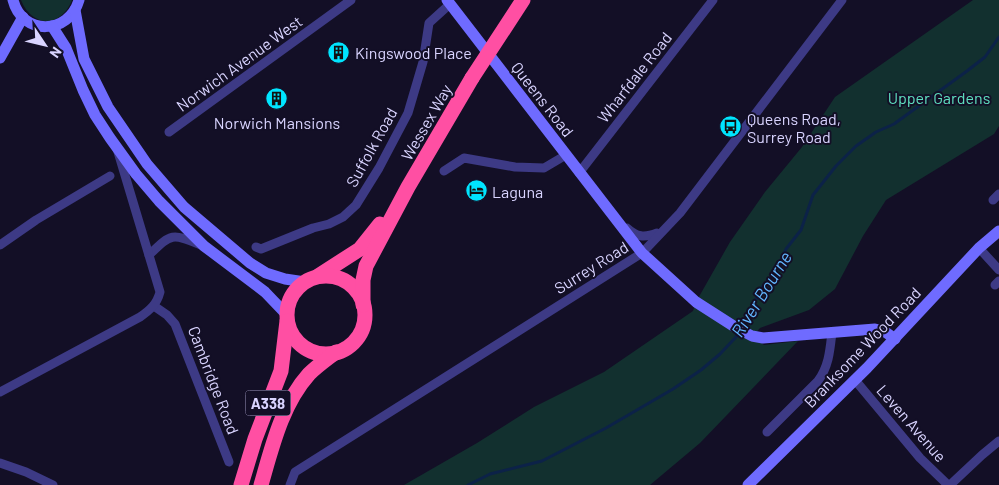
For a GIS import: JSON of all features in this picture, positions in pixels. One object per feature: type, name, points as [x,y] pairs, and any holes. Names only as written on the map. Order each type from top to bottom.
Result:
[{"type":"highway","name":"Wessex Way","points":[[363,305],[362,280],[366,266],[408,187],[472,78],[523,0]]},
{"type":"highway","name":"Wessex Way","points":[[310,280],[339,264],[360,249],[408,187]]},
{"type":"highway","points":[[331,276],[342,280],[356,290],[363,305],[364,320],[359,334],[349,345],[336,352],[318,352],[304,347],[294,338],[287,318],[288,307],[294,293],[310,280],[331,276]]},
{"type":"highway","name":"A338","points":[[241,485],[255,440],[281,371],[287,318]]},
{"type":"highway","name":"A338","points":[[261,485],[275,439],[293,396],[310,373],[336,352]]},
{"type":"street","points":[[13,0],[23,17],[36,25],[52,26],[64,22],[77,5]]},
{"type":"street","name":"Norwich Avenue West","points":[[169,132],[351,0]]},
{"type":"street","name":"Wharfdale Road","points":[[579,173],[714,0]]},
{"type":"street","name":"Surrey Road","points":[[290,485],[295,472],[642,253],[680,212],[842,0]]},
{"type":"street","name":"Queens Road","points":[[449,2],[642,253],[696,302],[740,330],[763,338],[875,330],[884,331],[895,338]]},
{"type":"street","name":"Suffolk Road","points":[[256,247],[261,249],[313,228],[329,224],[343,217],[356,205],[379,168],[408,113],[423,62],[429,23],[449,2]]},
{"type":"street","points":[[77,5],[84,59],[108,107],[147,164],[184,207],[250,263],[266,273],[285,279],[310,280]]},
{"type":"street","points":[[0,58],[23,17]]},
{"type":"street","points":[[52,26],[66,48],[95,115],[116,147],[159,201],[204,246],[266,292],[287,318]]},
{"type":"street","points":[[0,392],[140,317],[154,306],[158,300],[160,292],[116,147]]},
{"type":"street","points":[[444,171],[464,158],[515,167],[544,168],[566,155]]},
{"type":"street","points":[[0,245],[36,220],[110,176]]},
{"type":"street","name":"Queens Road","points":[[615,217],[638,237],[648,237],[660,232]]},
{"type":"street","name":"Branksome Wood Road","points":[[748,485],[855,380],[980,248],[999,231]]},
{"type":"street","points":[[149,255],[169,237],[178,236],[204,246]]},
{"type":"street","points":[[980,248],[999,270]]},
{"type":"street","name":"Cambridge Road","points":[[154,306],[167,315],[175,324],[229,462]]},
{"type":"street","points":[[766,432],[778,413],[818,381],[824,373],[829,358],[832,332]]},
{"type":"street","name":"Leven Avenue","points":[[855,380],[920,458],[949,485]]},
{"type":"street","points":[[949,485],[999,442]]},
{"type":"street","points":[[0,464],[26,472],[53,485]]},
{"type":"green space","points":[[21,0],[72,0],[61,16],[54,20],[46,21],[32,16]]},
{"type":"green space","name":"Upper Gardens","points":[[973,0],[999,0],[999,126],[994,134],[886,200],[863,236],[835,289],[809,310],[760,328],[753,336],[764,345],[798,341],[700,443],[650,485],[404,485],[477,443],[534,407],[604,372],[693,311],[696,302],[730,242],[765,192],[802,147],[835,97]]},
{"type":"waterway","name":"River Bourne","points":[[468,485],[490,474],[542,461],[606,428],[673,389],[720,354],[736,337],[763,286],[775,273],[786,249],[801,230],[813,195],[836,166],[856,146],[876,132],[894,124],[985,57],[999,37]]},
{"type":"place","name":"Kingswood Place","points":[[339,52]]},
{"type":"place","name":"Norwich Mansions","points":[[277,98]]},
{"type":"place","name":"Queens Road, Surrey Road","points":[[731,127]]},
{"type":"place","name":"Laguna","points":[[476,191]]}]
